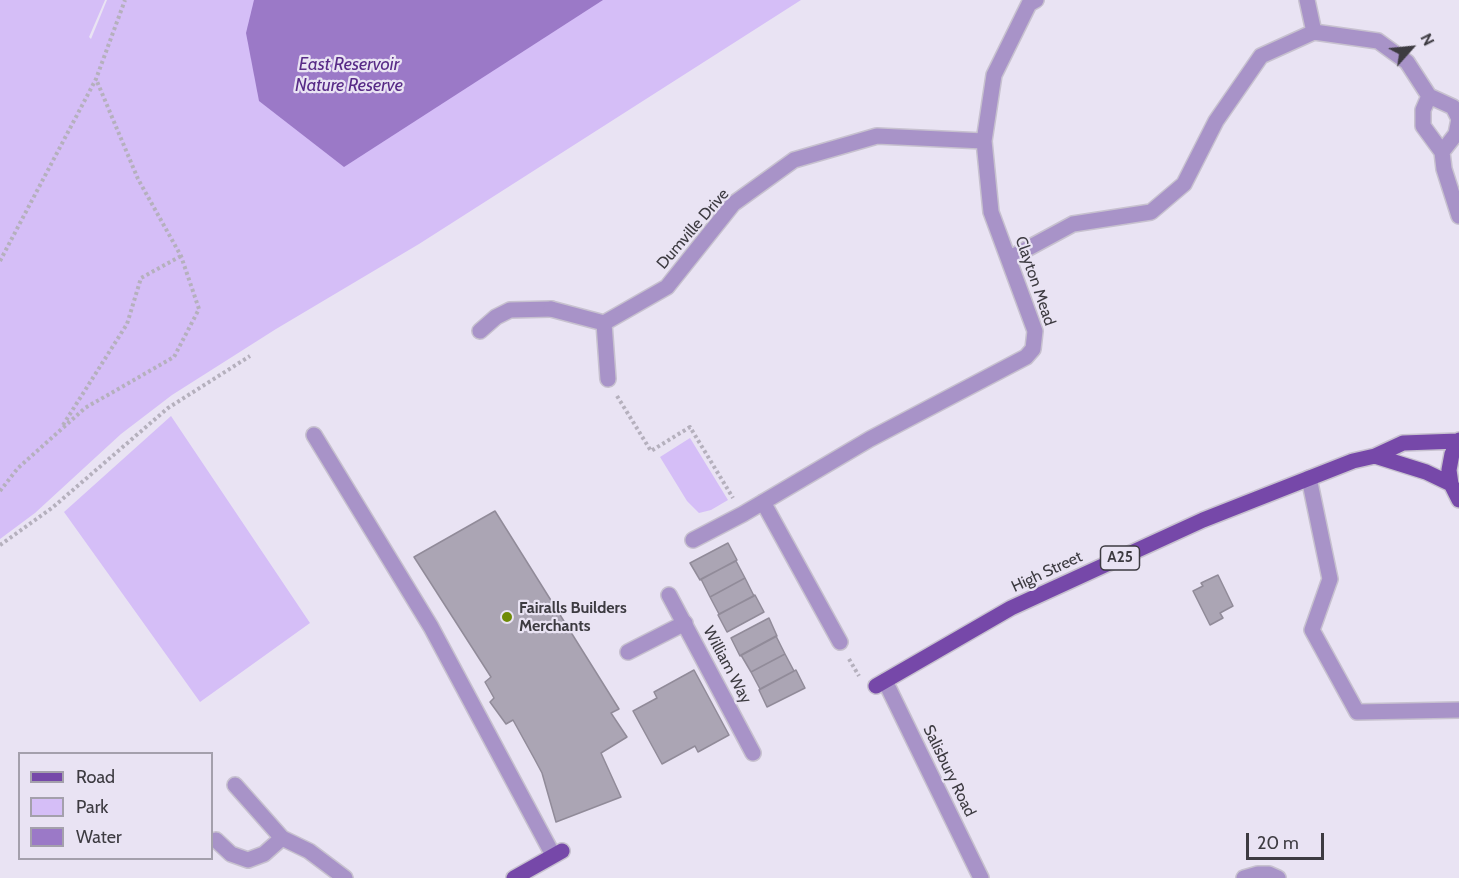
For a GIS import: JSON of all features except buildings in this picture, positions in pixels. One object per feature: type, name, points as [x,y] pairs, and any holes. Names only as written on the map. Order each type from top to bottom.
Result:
[{"type":"main road","points":[[1458,441],[1452,454],[1449,470],[1451,484],[1459,500]]},
{"type":"main road","name":"High Street","points":[[874,682],[1011,608],[1203,520],[1353,461],[1375,456],[1403,443],[1458,441]]},
{"type":"main road","points":[[1375,456],[1426,472],[1451,484]]},
{"type":"main road","points":[[514,878],[557,853]]},
{"type":"street","name":"Clayton Mead","points":[[693,540],[743,514],[870,439],[1026,357],[1033,349],[1035,331],[1010,258],[991,212],[984,141],[994,75],[1029,4],[1036,0]]},
{"type":"street","points":[[1307,0],[1314,32]]},
{"type":"street","points":[[1010,258],[1073,224],[1151,212],[1184,184],[1216,121],[1262,56],[1314,32],[1378,41],[1407,62],[1429,96],[1453,107],[1459,119],[1456,134],[1442,152]]},
{"type":"street","points":[[1429,96],[1423,110],[1423,126],[1442,152],[1444,169],[1459,216]]},
{"type":"street","name":"Dumville Drive","points":[[604,323],[666,287],[733,204],[794,160],[877,136],[984,141]]},
{"type":"street","points":[[480,331],[496,317],[510,310],[551,309],[604,323],[608,380]]},
{"type":"street","points":[[314,435],[431,627],[557,853]]},
{"type":"street","points":[[1309,478],[1330,579],[1312,630],[1357,712],[1459,710]]},
{"type":"street","points":[[763,502],[840,642]]},
{"type":"street","name":"William Way","points":[[669,595],[753,753]]},
{"type":"street","points":[[628,652],[685,623]]},
{"type":"street","name":"Salisbury Road","points":[[874,682],[981,878]]},
{"type":"street","points":[[235,785],[282,838],[309,851],[345,878]]},
{"type":"street","points":[[216,840],[231,854],[248,860],[264,854],[282,838]]},
{"type":"street","points":[[1244,878],[1258,874],[1269,874],[1278,878]]},
{"type":"path","points":[[0,261],[96,79],[125,0]]},
{"type":"path","points":[[0,491],[18,468],[85,408],[174,357],[199,309],[181,256],[138,179],[96,79]]},
{"type":"path","points":[[59,431],[127,324],[141,278],[181,256]]},
{"type":"path","points":[[0,545],[52,508],[168,408],[250,356]]},
{"type":"path","points":[[608,380],[651,451],[690,427],[743,514]]},
{"type":"path","points":[[840,642],[874,682]]},
{"type":"green space","points":[[0,0],[105,0],[89,37],[91,39],[107,0],[801,0],[419,244],[276,329],[172,395],[121,434],[35,513],[0,539]]},
{"type":"green space","points":[[171,416],[310,623],[200,702],[64,512]]},
{"type":"green space","points":[[690,438],[728,500],[711,510],[699,513],[687,501],[660,457]]},
{"type":"water","name":"East Reservoir Nature Reserve","points":[[254,0],[603,0],[344,167],[259,101],[246,33]]},
{"type":"place","name":"Fairalls Builders Merchants","points":[[507,617]]}]
